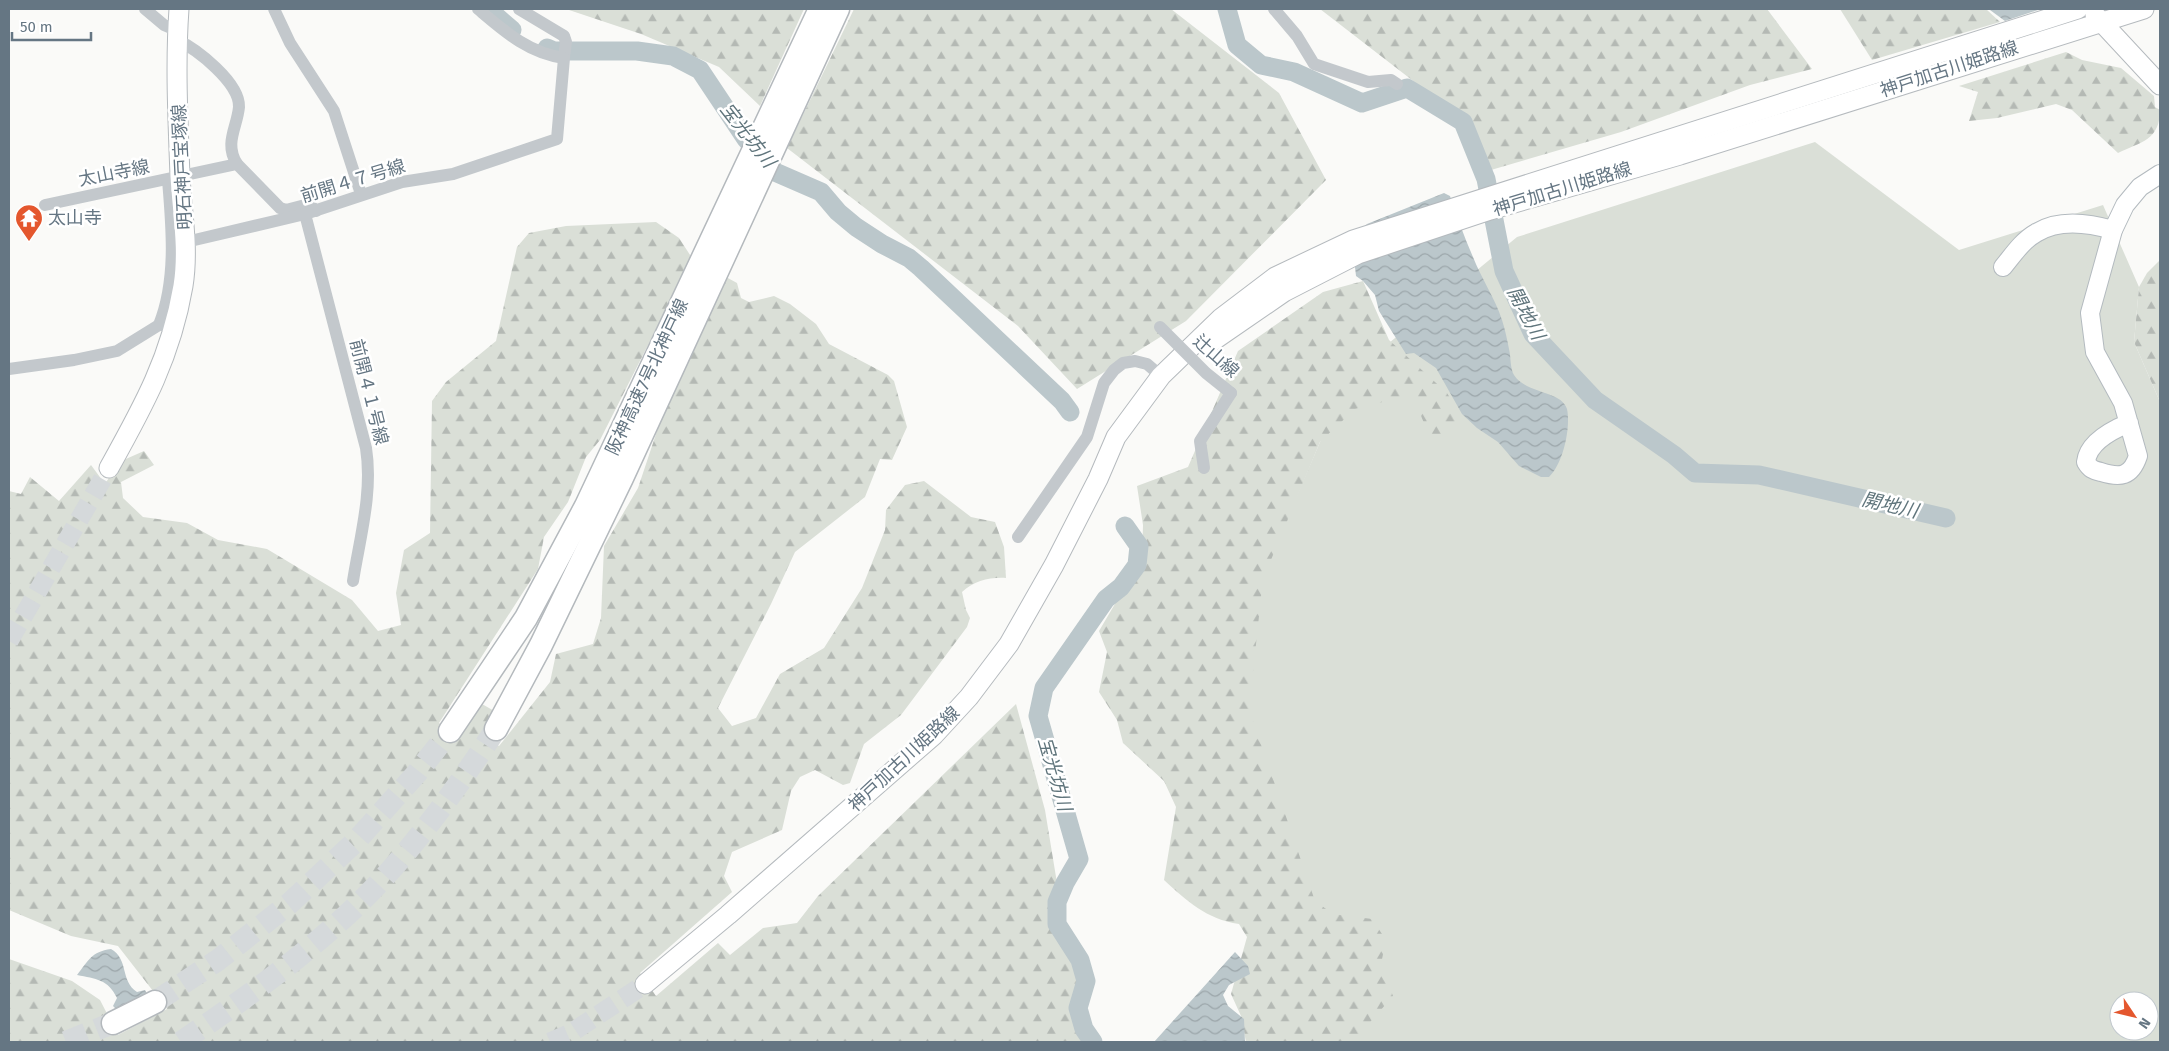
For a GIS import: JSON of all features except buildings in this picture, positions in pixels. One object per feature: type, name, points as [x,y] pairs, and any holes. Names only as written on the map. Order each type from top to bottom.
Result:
[{"type":"highway","name":"阪神高速7号北神戸線","points":[[450,731],[506,649],[542,589],[676,338],[828,12]]},
{"type":"highway","name":"阪神高速7号北神戸線","points":[[496,730],[540,646],[622,478],[676,338]]},
{"type":"highway","points":[[113,1023],[155,1002]]},
{"type":"main road","name":"明石神戸宝塚線","points":[[109,468],[145,404],[168,351],[167,325],[183,284],[186,242],[174,178],[177,35],[180,9]]},
{"type":"main road","name":"神戸加古川姫路線","points":[[1098,479],[1121,444],[1166,385],[1212,340],[1332,259],[1353,240],[1528,190],[2078,9]]},
{"type":"main road","name":"神戸加古川姫路線","points":[[1528,190],[1680,155],[2095,15],[2144,9]]},
{"type":"main road","points":[[2095,15],[2160,85]]},
{"type":"main road","name":"神戸加古川姫路線","points":[[645,984],[728,915],[934,736],[970,697],[1009,644],[1054,566],[1098,479],[1116,436],[1161,376],[1221,318],[1275,277],[1332,259]]},
{"type":"street","points":[[145,9],[209,62],[231,86],[237,96],[239,106],[231,133],[230,148],[237,164],[280,208],[286,210],[309,204],[311,212]]},
{"type":"street","points":[[274,9],[290,43],[334,111],[361,194]]},
{"type":"street","name":"前開４７号線","points":[[186,242],[311,212],[402,182],[453,174],[557,139],[564,58],[551,56],[513,39],[478,9]]},
{"type":"street","points":[[519,9],[564,36],[566,42],[564,57]]},
{"type":"street","points":[[1274,9],[1297,36],[1314,64],[1368,82],[1391,80],[1397,84]]},
{"type":"street","name":"太山寺線","points":[[45,205],[237,164]]},
{"type":"street","points":[[2128,423],[2123,403],[2095,352],[2090,313],[2113,230],[2125,205],[2140,187],[2160,174]]},
{"type":"street","points":[[9,369],[74,360],[117,351],[167,325],[164,312],[170,276],[174,178]]},
{"type":"street","name":"前開４１号線","points":[[311,212],[370,468],[369,486],[353,581]]},
{"type":"street","points":[[2003,267],[2017,249],[2036,232],[2056,226],[2078,224],[2113,230]]},
{"type":"street","name":"辻山線","points":[[1160,327],[1206,373],[1231,393],[1200,441],[1204,468]]},
{"type":"street","points":[[1018,537],[1087,437],[1104,383],[1114,370],[1123,363],[1135,361],[1147,364],[1161,376]]},
{"type":"green space","points":[[566,9],[804,9],[760,106],[719,67],[641,34]]},
{"type":"green space","points":[[854,9],[1171,9],[1279,93],[1326,180],[1186,321],[1077,389],[1018,326],[787,148]]},
{"type":"green space","points":[[1320,9],[1767,9],[1812,69],[1750,85],[1621,132],[1491,170],[1443,104]]},
{"type":"green space","points":[[1840,9],[1986,9],[2000,22],[1872,60]]},
{"type":"green space","points":[[2066,52],[2082,60],[2121,68],[2154,96],[2155,107],[2160,110],[2159,120],[2157,128],[2148,139],[2118,153],[2072,110],[2056,104],[1997,118],[1969,121],[1978,92],[1959,86]]},
{"type":"green space","points":[[1815,142],[1959,250],[2103,205],[2139,287],[2134,342],[2160,402],[2160,1042],[1317,1042],[1206,707],[1348,377],[1517,237]]},
{"type":"green space","points":[[656,222],[679,238],[692,258],[600,440],[586,457],[568,502],[544,537],[538,569],[439,723],[457,737],[482,704],[496,712],[483,736],[499,746],[550,682],[556,654],[593,644],[601,618],[604,546],[638,488],[660,422],[726,277],[737,283],[741,298],[749,302],[774,296],[790,304],[816,324],[829,344],[888,375],[894,381],[907,427],[892,460],[880,459],[865,497],[795,552],[718,708],[732,726],[756,718],[780,674],[824,648],[862,588],[885,530],[886,510],[905,485],[924,481],[971,517],[995,522],[1004,547],[1006,578],[983,580],[962,592],[970,618],[967,627],[901,715],[864,744],[850,783],[843,785],[815,770],[800,777],[791,791],[782,830],[732,852],[724,876],[732,892],[640,973],[656,996],[718,943],[730,955],[763,928],[797,923],[818,896],[1016,704],[1045,810],[1057,883],[1059,936],[1080,981],[1087,1031],[1095,1042],[9,1042],[9,959],[72,981],[100,1000],[118,1035],[167,1009],[118,946],[71,936],[9,910],[9,491],[21,494],[30,477],[59,501],[91,465],[105,484],[119,462],[144,451],[154,465],[121,482],[123,498],[143,517],[187,523],[218,540],[267,549],[352,600],[378,631],[401,625],[396,593],[404,550],[430,533],[432,401],[446,382],[496,341],[517,247],[529,233],[566,226]]},
{"type":"green space","points":[[2160,260],[2160,402],[2134,342],[2139,287],[2147,273]]},
{"type":"green space","points":[[1363,281],[1389,340],[1447,393],[1464,421],[1435,449],[1416,404],[1402,397],[1355,409],[1320,442],[1263,579],[1249,709],[1315,901],[1333,914],[1372,919],[1386,940],[1381,964],[1393,996],[1359,1035],[1359,1042],[1246,1042],[1241,1016],[1231,994],[1247,937],[1239,924],[1227,922],[1198,908],[1164,880],[1176,807],[1164,781],[1123,743],[1117,720],[1099,692],[1107,652],[1099,631],[1142,558],[1143,525],[1137,486],[1188,467],[1238,351],[1323,292]]},
{"type":"water","points":[[1990,9],[2041,9],[2005,21]]},
{"type":"water","points":[[1444,193],[1450,196],[1476,265],[1499,312],[1506,334],[1514,375],[1527,386],[1558,399],[1564,403],[1567,409],[1568,426],[1565,445],[1558,464],[1549,477],[1541,477],[1519,466],[1498,442],[1477,428],[1462,414],[1436,368],[1414,353],[1406,354],[1379,311],[1375,295],[1356,276],[1355,267],[1350,263],[1360,231],[1367,224]]},
{"type":"water","points":[[111,949],[120,958],[128,982],[132,987],[137,992],[145,990],[147,994],[117,1010],[113,1006],[117,998],[110,987],[101,981],[77,975],[95,955],[104,950]]},
{"type":"water","points":[[1235,952],[1248,966],[1250,974],[1229,985],[1223,995],[1228,1006],[1244,1019],[1245,1042],[1154,1042]]},
{"type":"waterway","name":"宝光坊川","points":[[488,9],[512,30]]},
{"type":"waterway","name":"開地川","points":[[1227,9],[1237,45],[1261,65],[1294,72],[1362,103],[1407,88],[1463,122],[1486,179],[1504,271],[1533,334],[1595,400],[1674,455],[1695,473],[1759,475],[1946,518]]},
{"type":"waterway","name":"宝光坊川","points":[[547,48],[554,51],[637,51],[673,56],[700,70],[746,139],[775,172],[821,192],[838,212],[856,227],[882,244],[909,258],[1062,401],[1070,412]]},
{"type":"waterway","name":"宝光坊川","points":[[1093,1042],[1084,1029],[1078,1008],[1086,981],[1080,960],[1057,924],[1057,902],[1065,883],[1079,859],[1038,716],[1044,688],[1106,599],[1121,587],[1137,565],[1139,546],[1125,526]]},
{"type":"tunnel","points":[[9,641],[109,468]]},
{"type":"tunnel","points":[[181,1042],[264,984],[342,920],[404,855],[432,820],[496,729]]},
{"type":"tunnel","points":[[155,1002],[218,960],[290,903],[356,841],[417,773],[450,731]]},
{"type":"tunnel","points":[[550,1042],[571,1033],[645,984]]},
{"type":"tunnel","points":[[66,1042],[113,1023]]},
{"type":"place","name":"太山寺","points":[[29,242]]}]
